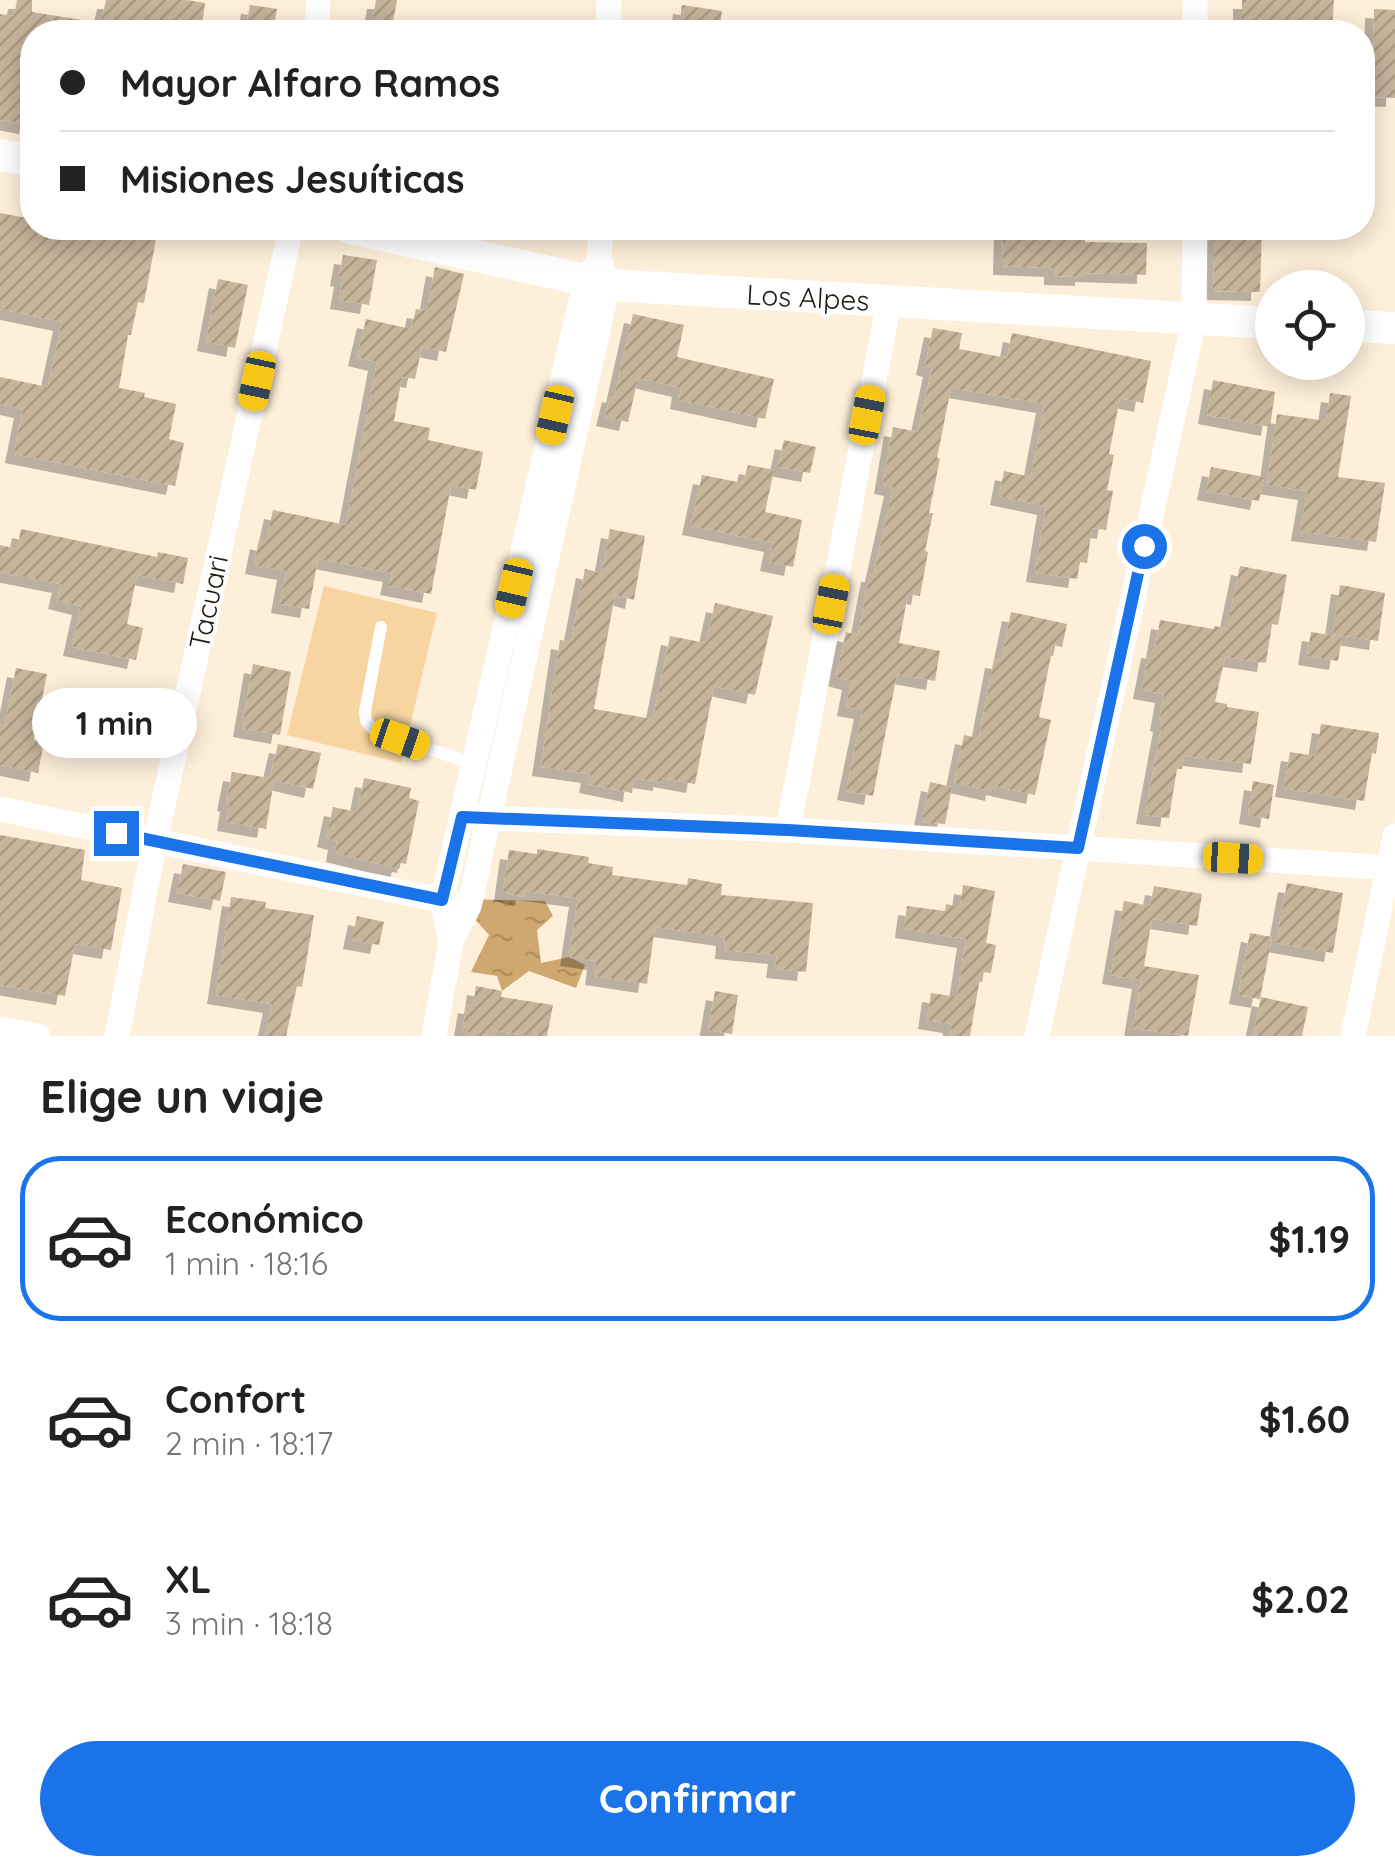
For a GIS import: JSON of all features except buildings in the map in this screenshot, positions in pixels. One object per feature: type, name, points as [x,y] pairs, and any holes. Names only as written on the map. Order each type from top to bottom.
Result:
[{"type":"street","name":"Tacuari","points":[[118,1036],[155,841],[288,240]]},
{"type":"street","name":"Los Alpes","points":[[413,240],[598,275],[889,302],[1255,322]]},
{"type":"street","points":[[434,1036],[450,941],[469,906],[489,819],[551,486],[598,275],[599,240]]},
{"type":"street","points":[[1037,1036],[1194,320],[1194,240]]},
{"type":"street","points":[[788,830],[889,302]]},
{"type":"street","points":[[1365,327],[1395,328]]},
{"type":"street","points":[[450,941],[442,900],[474,764],[551,486]]},
{"type":"street","points":[[0,809],[469,906]]},
{"type":"street","points":[[462,817],[788,830],[1391,867]]},
{"type":"street","points":[[1353,1036],[1395,836]]},
{"type":"street","points":[[0,1029],[38,1036]]},
{"type":"lane","points":[[381,628],[364,710],[366,721],[374,730],[474,764]]},
{"type":"shaded area","points":[[324,586],[437,613],[401,763],[287,735]]},
{"type":"water","points":[[464,899],[545,901],[553,916],[537,930],[541,963],[569,957],[585,965],[576,988],[529,971],[502,991],[497,976],[471,972],[489,935],[461,903]]},
{"type":"route","points":[[116,833],[442,900],[462,817],[788,830],[1078,848],[1144,546]]}]
